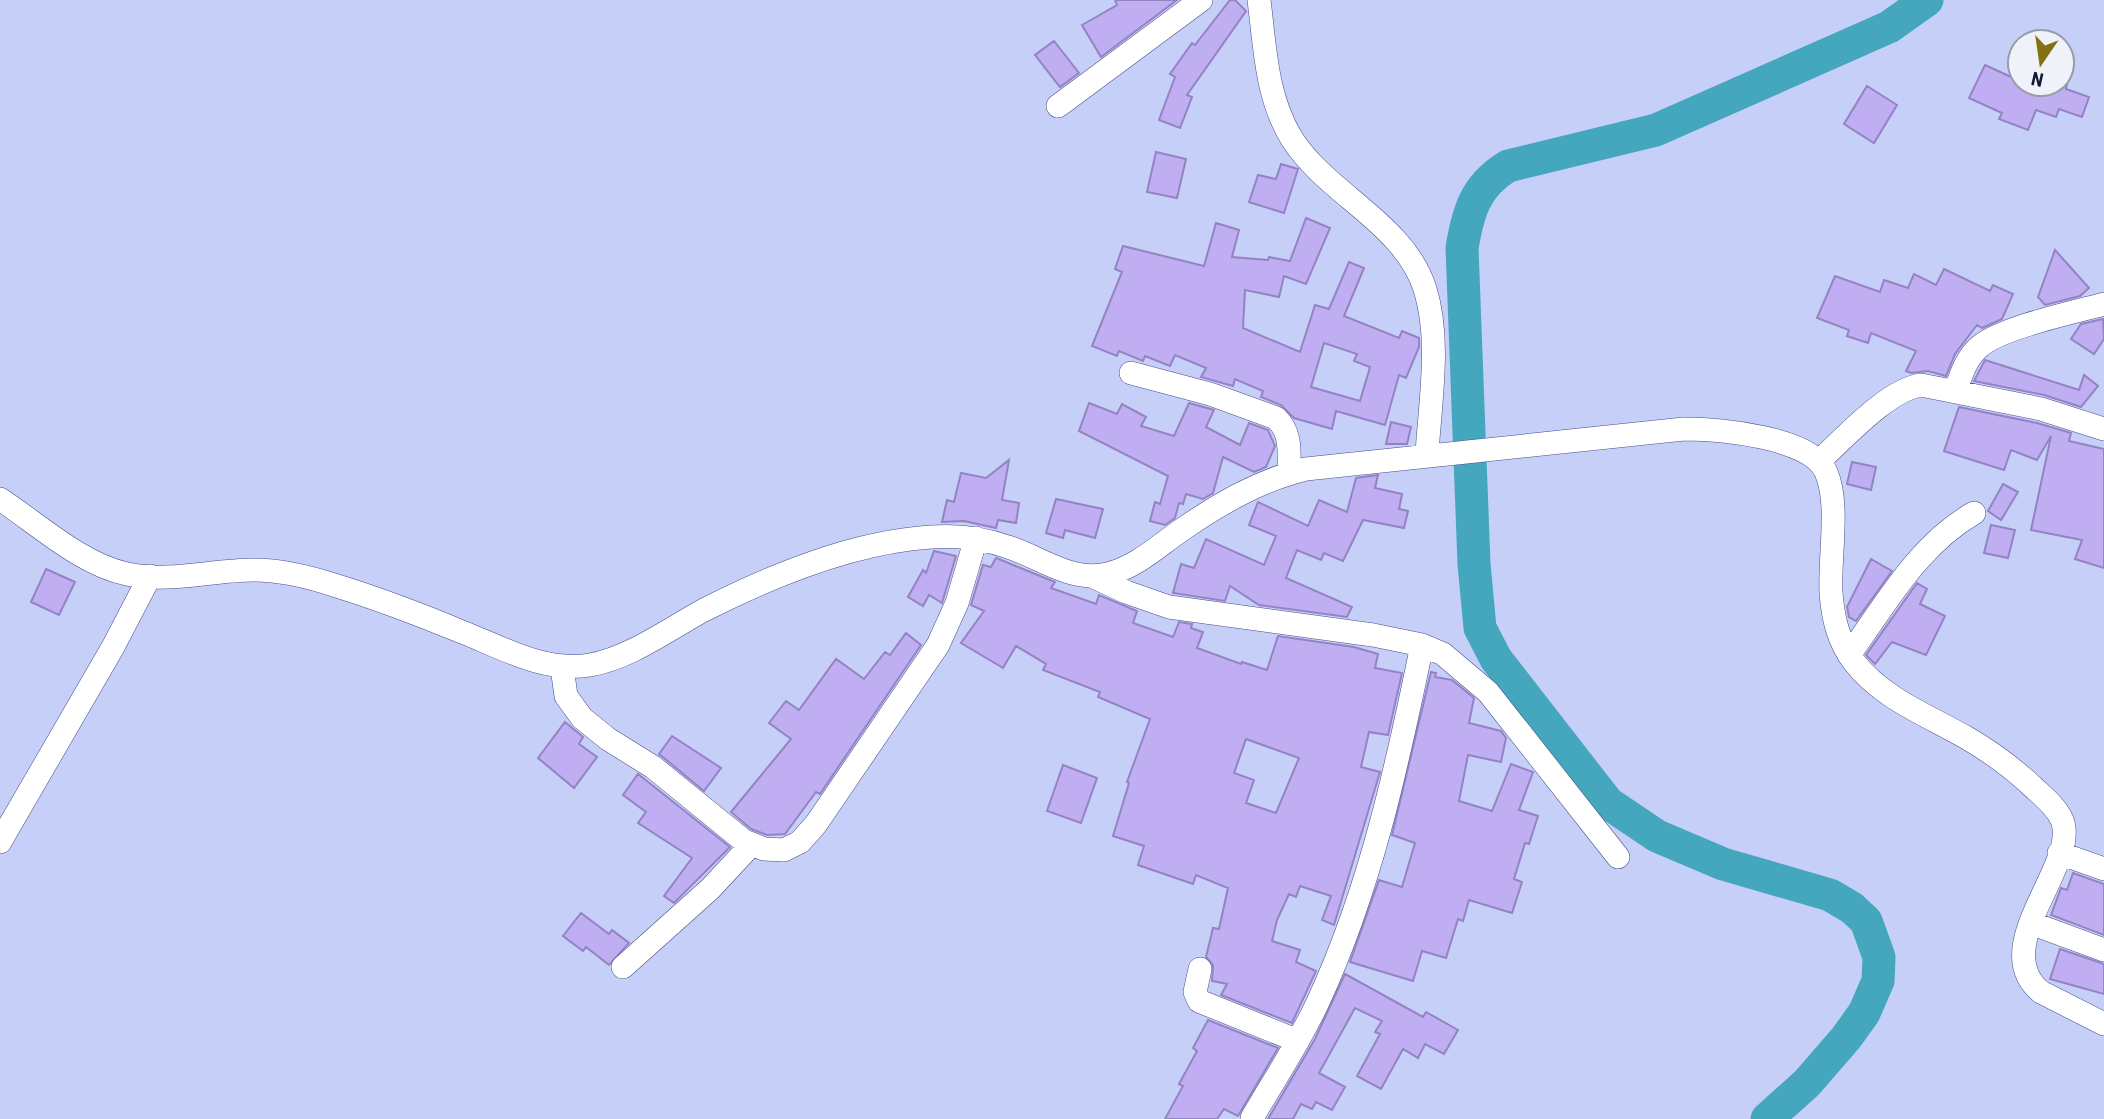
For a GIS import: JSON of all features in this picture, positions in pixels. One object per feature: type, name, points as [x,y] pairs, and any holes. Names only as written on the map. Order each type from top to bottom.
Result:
[{"type":"street","points":[[1058,106],[1201,0]]},
{"type":"street","points":[[1259,0],[1272,94],[1292,139],[1310,161],[1387,233],[1418,273],[1425,288],[1432,340],[1431,454]]},
{"type":"street","points":[[1955,391],[1965,367],[1984,343],[2104,304]]},
{"type":"street","points":[[1131,373],[1210,394],[1276,418],[1284,425],[1288,437],[1289,473]]},
{"type":"street","points":[[1819,461],[1871,414],[1908,389],[1926,385],[2041,410],[2104,429]]},
{"type":"street","points":[[1092,576],[1118,571],[1136,563],[1225,502],[1289,473],[1331,464],[1510,448],[1649,431],[1711,429],[1775,441],[1807,453],[1819,461],[1827,473],[1832,500],[1830,556],[1833,617],[1849,655],[1871,679],[1895,698],[1987,751],[2043,796],[2063,823],[2064,833],[2059,853],[2031,923],[2024,966],[2033,985],[2104,1024]]},
{"type":"street","points":[[0,499],[103,566],[125,574],[150,576],[257,570],[297,574],[401,608],[526,658],[562,667],[595,664],[618,655],[744,589],[797,567],[907,540],[930,537],[976,538],[1010,547],[1072,573],[1092,576],[1126,592],[1169,607],[1373,635],[1422,646],[1451,659],[1488,692],[1618,857]]},
{"type":"street","points":[[1849,655],[1931,543],[1949,527],[1974,513]]},
{"type":"street","points":[[562,667],[566,696],[582,718],[608,739],[653,767],[751,845],[784,850],[800,842],[816,824],[938,645],[957,603],[976,538]]},
{"type":"street","points":[[0,842],[100,670],[150,576]]},
{"type":"street","points":[[1252,1118],[1319,1000],[1366,875],[1392,787],[1422,646]]},
{"type":"street","points":[[623,967],[709,889],[751,845]]},
{"type":"street","points":[[2059,853],[2104,869]]},
{"type":"street","points":[[2031,923],[2104,950]]},
{"type":"street","points":[[1199,969],[1195,992],[1199,1001],[1298,1041]]},
{"type":"building","points":[[1115,0],[1177,0],[1101,57],[1082,25],[1117,5]]},
{"type":"building","points":[[1230,0],[1235,0],[1246,11],[1187,95],[1192,97],[1180,128],[1159,120],[1175,77],[1170,74],[1192,43],[1195,45]]},
{"type":"building","points":[[1054,41],[1079,73],[1060,87],[1035,55]]},
{"type":"building","points":[[1985,65],[2006,75],[2006,98],[2076,98],[2076,92],[2089,97],[2082,117],[2059,109],[2056,117],[2036,110],[2028,130],[1999,119],[2002,113],[1969,98]]},
{"type":"building","points":[[1867,86],[1897,105],[1874,143],[1844,124]]},
{"type":"building","points":[[1156,152],[1186,159],[1177,198],[1147,192]]},
{"type":"building","points":[[1281,164],[1298,169],[1284,213],[1249,202],[1258,175],[1276,179]]},
{"type":"building","points":[[1306,218],[1330,228],[1306,284],[1284,276],[1279,297],[1245,290],[1243,328],[1300,352],[1315,305],[1329,309],[1349,262],[1364,268],[1344,316],[1399,338],[1402,331],[1419,338],[1419,347],[1406,378],[1399,375],[1385,425],[1336,411],[1332,429],[1294,418],[1281,405],[1261,397],[1263,391],[1235,379],[1233,386],[1201,377],[1206,368],[1175,355],[1170,366],[1145,356],[1143,361],[1119,351],[1117,356],[1092,346],[1122,272],[1115,269],[1123,246],[1204,266],[1216,223],[1239,230],[1232,257],[1268,260],[1269,257],[1290,261]],"holes":[[[1324,343],[1357,354],[1354,361],[1370,367],[1360,401],[1311,387]]]},
{"type":"building","points":[[2055,250],[2089,288],[2080,296],[2045,305],[2038,297]]},
{"type":"building","points":[[1944,269],[1990,291],[1993,285],[2013,294],[2002,319],[1982,328],[1977,325],[1955,354],[1946,376],[1928,371],[1906,371],[1916,351],[1871,333],[1868,343],[1847,336],[1849,330],[1817,318],[1835,276],[1880,292],[1884,280],[1908,288],[1914,274],[1936,285]]},
{"type":"building","points":[[2103,319],[2104,339],[2094,354],[2071,339],[2081,324]]},
{"type":"building","points":[[1985,360],[2079,390],[2084,375],[2098,386],[2081,407],[2044,395],[1974,381]]},
{"type":"building","points":[[1089,403],[1117,414],[1122,404],[1146,417],[1141,426],[1174,436],[1189,403],[1214,410],[1206,427],[1240,445],[1249,423],[1268,430],[1275,446],[1266,467],[1254,472],[1223,457],[1213,493],[1203,499],[1186,494],[1183,504],[1179,503],[1175,518],[1165,525],[1150,521],[1155,502],[1160,504],[1168,476],[1079,431]]},
{"type":"building","points":[[1959,407],[2037,423],[2071,433],[2069,441],[2104,449],[2104,568],[2075,559],[2082,540],[2031,530],[2051,436],[2037,460],[2011,450],[2004,470],[1969,459],[1944,451]]},
{"type":"building","points":[[1391,422],[1411,427],[1407,444],[1386,444]]},
{"type":"building","points":[[1009,460],[1002,500],[1019,503],[1016,523],[998,520],[996,528],[964,521],[942,522],[947,500],[954,502],[961,473],[986,478]]},
{"type":"building","points":[[1852,462],[1876,467],[1871,490],[1847,484]]},
{"type":"building","points":[[1378,475],[1375,488],[1402,494],[1399,509],[1408,511],[1404,528],[1363,520],[1343,561],[1324,553],[1321,560],[1297,550],[1286,578],[1352,607],[1347,617],[1259,605],[1230,586],[1225,601],[1173,593],[1181,564],[1194,568],[1206,539],[1264,565],[1276,536],[1249,525],[1258,502],[1308,526],[1319,500],[1347,512],[1356,478]]},
{"type":"building","points":[[2003,484],[2018,492],[2001,520],[1988,511]]},
{"type":"building","points":[[1056,499],[1103,509],[1095,538],[1065,530],[1063,538],[1046,533]]},
{"type":"building","points":[[1991,525],[2015,530],[2008,558],[1984,553]]},
{"type":"building","points":[[934,551],[956,556],[942,603],[929,595],[923,606],[908,597],[923,570],[926,573]]},
{"type":"building","points":[[996,558],[1055,582],[1051,588],[1096,604],[1099,595],[1137,611],[1133,623],[1173,637],[1179,622],[1192,624],[1191,628],[1203,632],[1197,648],[1241,664],[1242,662],[1267,670],[1278,636],[1354,647],[1378,654],[1375,668],[1402,673],[1388,735],[1369,732],[1361,767],[1380,772],[1334,925],[1322,920],[1331,896],[1300,886],[1296,897],[1289,894],[1277,920],[1272,941],[1300,950],[1296,962],[1316,971],[1292,1023],[1221,995],[1227,984],[1212,981],[1213,965],[1206,957],[1213,928],[1219,929],[1228,888],[1196,875],[1193,884],[1138,865],[1144,846],[1113,836],[1129,783],[1127,782],[1150,719],[1098,697],[1100,692],[1043,670],[1046,664],[1016,646],[1003,668],[961,643],[984,611],[971,605],[983,565],[991,567]],"holes":[[[1246,739],[1299,758],[1276,813],[1246,803],[1254,780],[1234,773]]]},
{"type":"building","points":[[1871,559],[1892,571],[1856,621],[1849,617],[1847,607]]},
{"type":"building","points":[[46,569],[75,582],[59,615],[31,602]]},
{"type":"building","points":[[1917,583],[1927,589],[1920,604],[1945,616],[1926,655],[1892,642],[1875,664],[1866,655]]},
{"type":"building","points":[[906,633],[921,645],[820,794],[816,792],[785,834],[767,835],[751,829],[731,812],[791,739],[769,723],[786,701],[799,710],[836,659],[864,679],[885,652],[890,655]]},
{"type":"building","points":[[1431,672],[1436,673],[1435,677],[1452,680],[1474,698],[1469,723],[1501,731],[1506,738],[1501,762],[1468,755],[1459,801],[1492,811],[1511,764],[1533,772],[1519,810],[1538,816],[1529,844],[1525,843],[1514,879],[1522,882],[1512,913],[1469,900],[1463,921],[1458,919],[1446,958],[1422,951],[1413,981],[1350,962],[1379,880],[1402,887],[1415,843],[1392,835]]},
{"type":"building","points":[[565,722],[583,737],[579,744],[597,757],[574,788],[538,758]]},
{"type":"building","points":[[672,736],[721,768],[704,791],[659,754]]},
{"type":"building","points":[[1063,765],[1097,778],[1081,823],[1047,811]]},
{"type":"building","points":[[638,774],[730,847],[674,903],[664,896],[692,858],[638,823],[646,812],[623,795]]},
{"type":"building","points":[[2073,873],[2104,884],[2104,935],[2051,915],[2061,888],[2067,890]]},
{"type":"building","points":[[581,913],[609,934],[612,930],[629,943],[609,965],[586,947],[583,951],[563,936]]},
{"type":"building","points":[[2060,949],[2104,964],[2104,994],[2050,979]]},
{"type":"building","points":[[1345,974],[1423,1017],[1426,1012],[1458,1030],[1444,1054],[1425,1044],[1418,1058],[1403,1049],[1381,1089],[1357,1076],[1380,1034],[1375,1032],[1382,1021],[1355,1008],[1319,1073],[1345,1087],[1332,1110],[1316,1102],[1312,1109],[1301,1104],[1293,1119],[1268,1119],[1315,1039]]},
{"type":"building","points":[[1208,1020],[1278,1048],[1238,1116],[1224,1109],[1217,1119],[1165,1119],[1183,1086],[1179,1084],[1197,1051],[1193,1048]]},
{"type":"waterway","points":[[1767,1119],[1807,1083],[1864,1013],[1878,981],[1879,957],[1866,921],[1852,908],[1830,895],[1723,864],[1657,836],[1608,803],[1496,659],[1480,628],[1474,564],[1462,248],[1475,201],[1488,182],[1508,166],[1656,130],[1889,27],[1927,0]]}]
